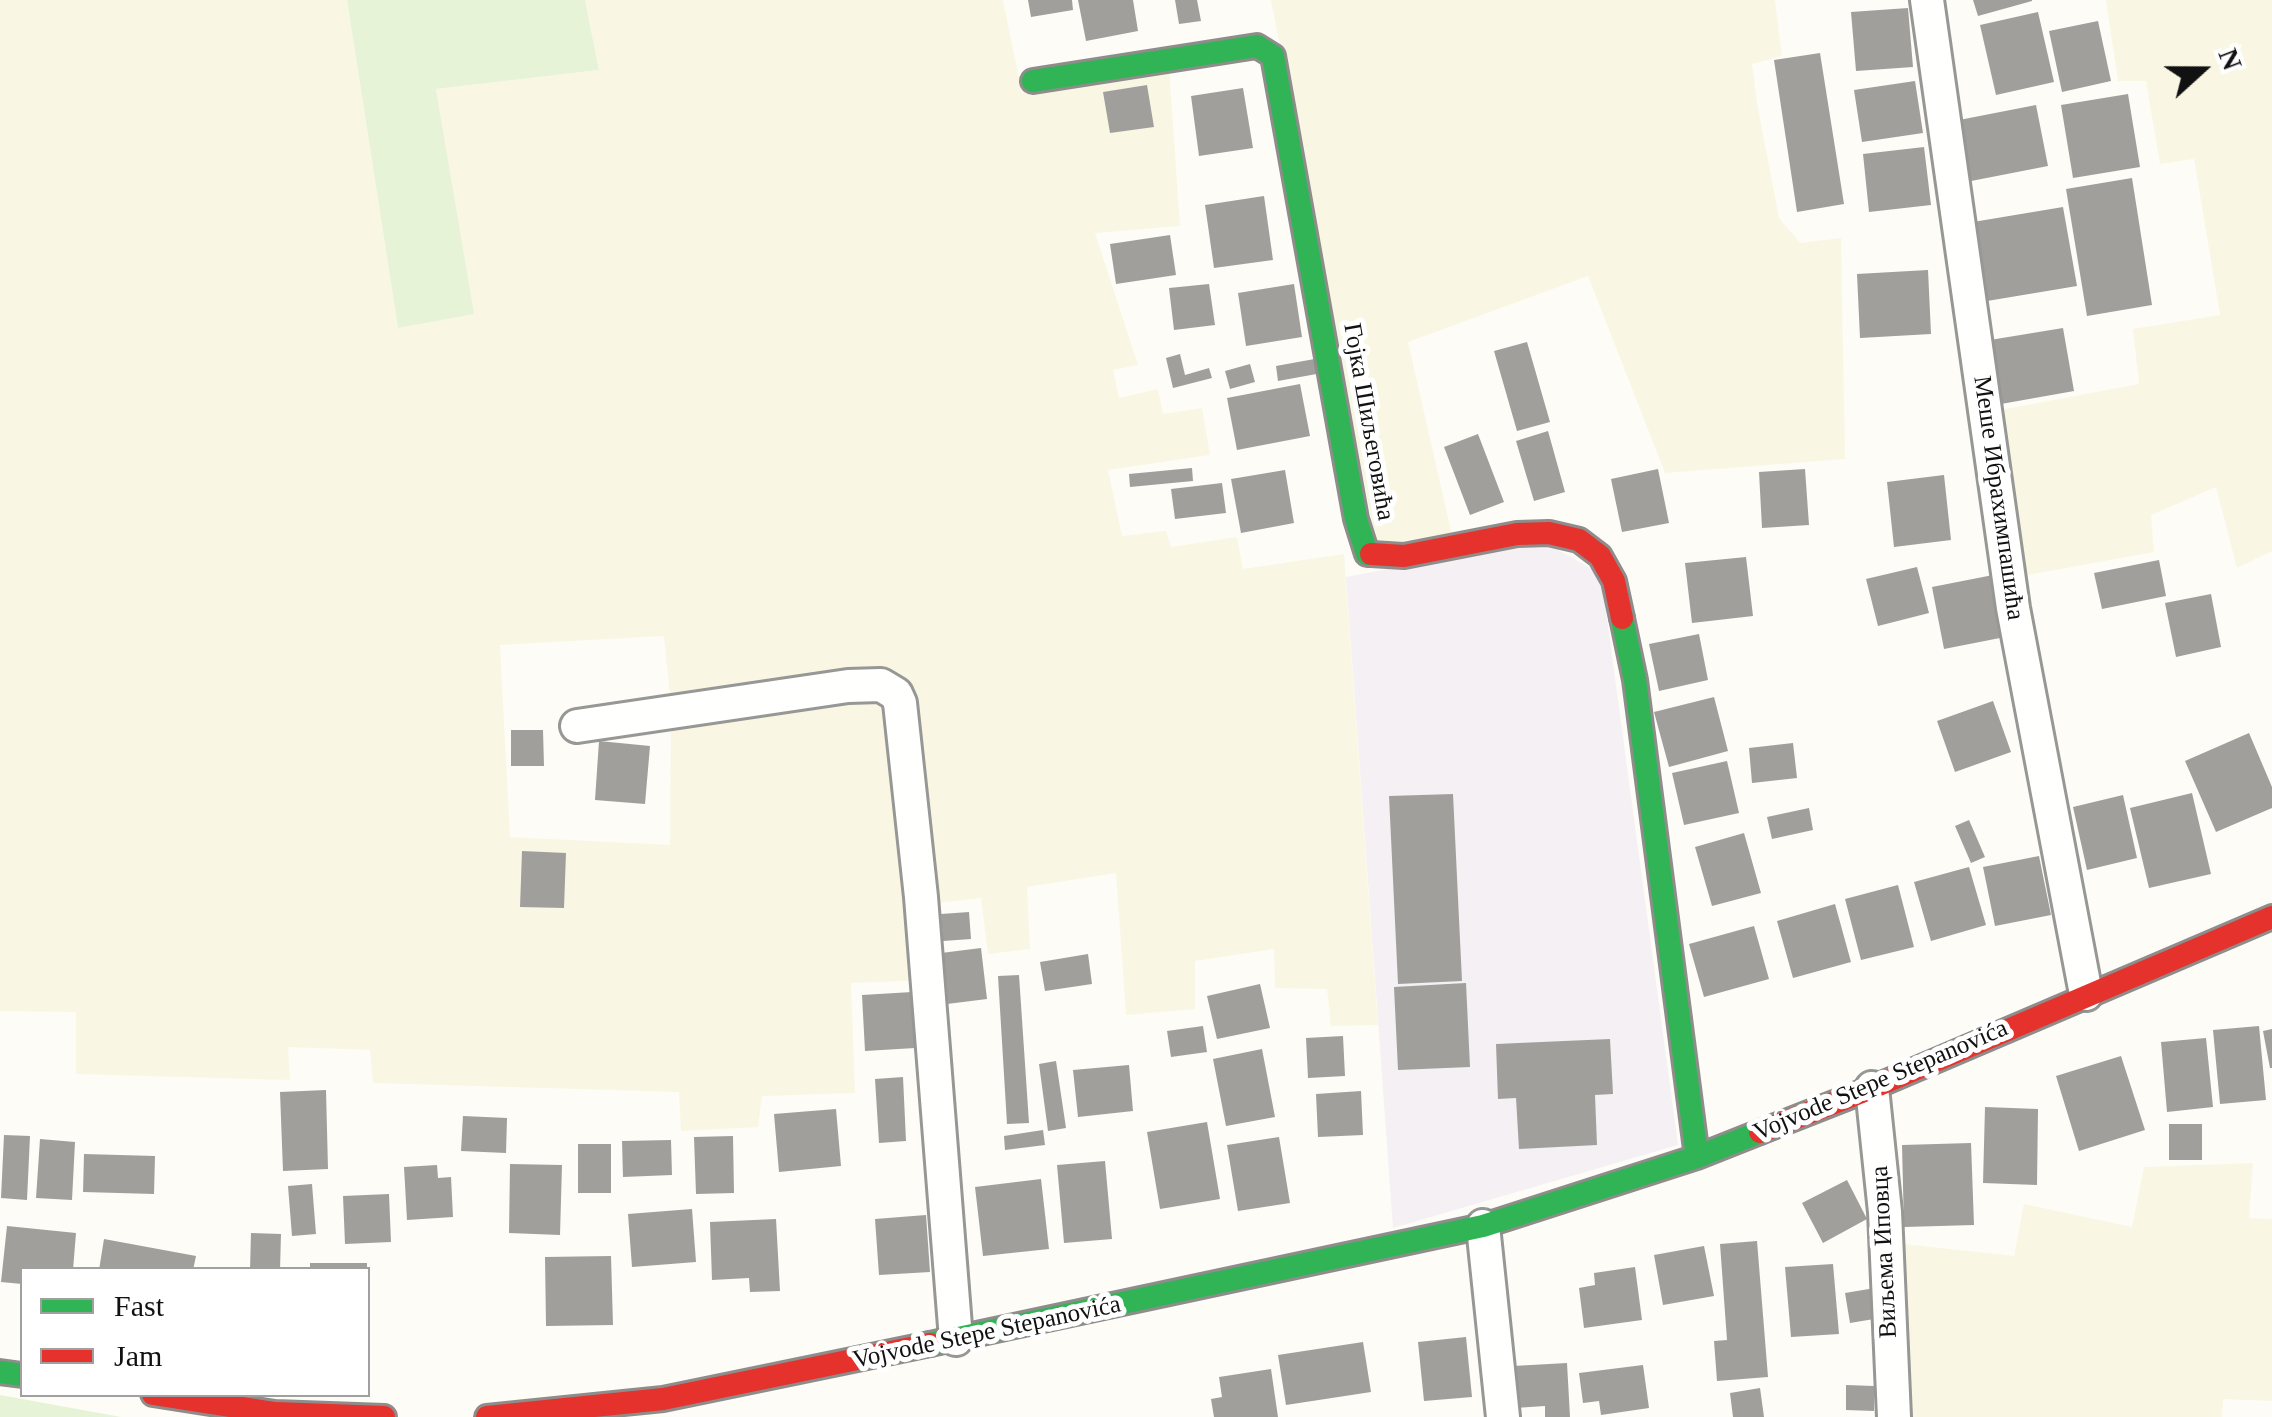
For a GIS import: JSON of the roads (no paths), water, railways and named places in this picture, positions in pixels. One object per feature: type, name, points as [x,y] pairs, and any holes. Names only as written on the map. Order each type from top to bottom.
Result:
[{"type":"main road","name":"Гојка Шиљеговића","points":[[1033,81],[1258,46],[1266,50],[1273,56],[1278,71],[1356,519],[1367,554],[1404,556],[1517,534],[1548,534],[1578,540],[1600,556],[1614,581],[1634,680],[1698,1157]]},
{"type":"main road","name":"Vojvode Stepe Stepanovića","points":[[487,1417],[663,1399],[1483,1226],[1698,1157],[1872,1088],[2272,917]]},
{"type":"main road","points":[[171,1397],[275,1413],[384,1417]]},
{"type":"street","name":"Меше Ибрахимпашића","points":[[1927,0],[2013,608],[2086,994]]},
{"type":"street","points":[[576,726],[848,686],[880,684],[896,694],[921,897],[956,1339]]},
{"type":"street","name":"Виљема Иповца","points":[[1872,1088],[1884,1212],[1894,1417]]},
{"type":"street","points":[[1483,1226],[1503,1417]]}]
